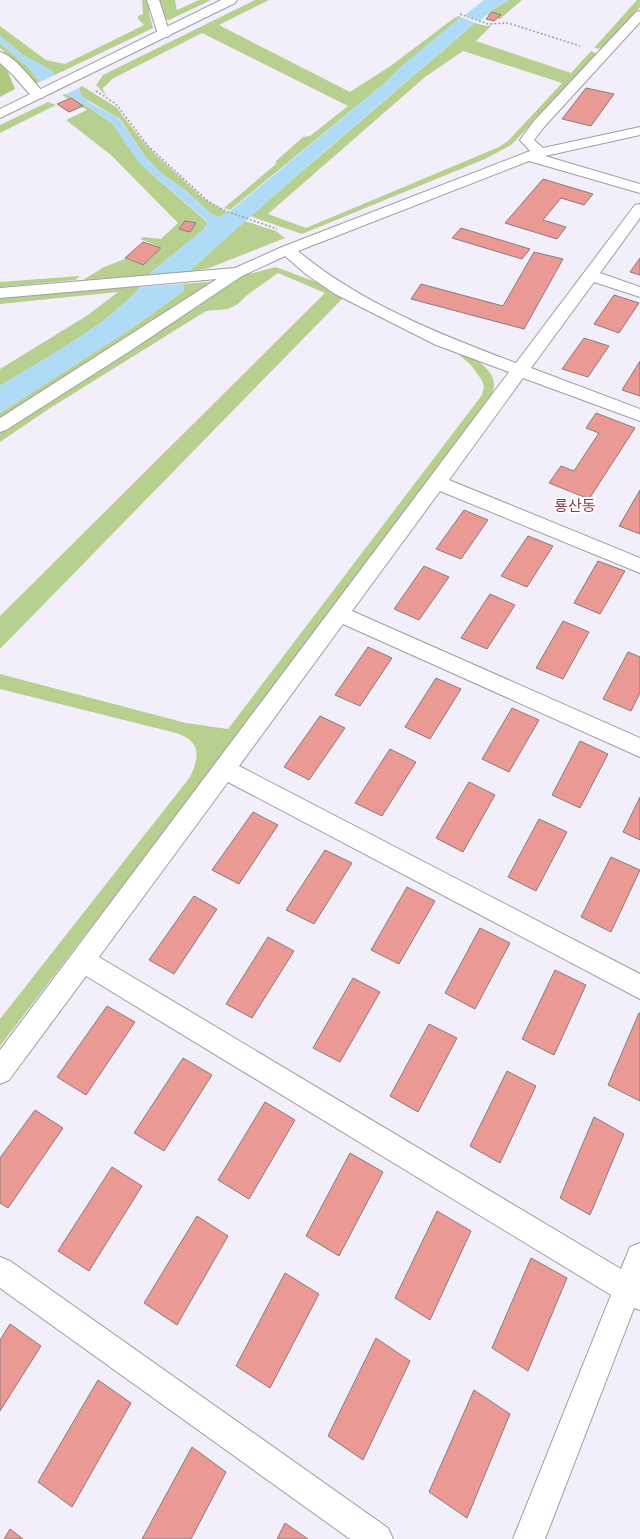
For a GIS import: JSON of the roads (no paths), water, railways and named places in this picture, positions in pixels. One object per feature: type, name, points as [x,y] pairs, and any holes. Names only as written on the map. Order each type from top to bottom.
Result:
[{"type":"street","points":[[153,0],[164,34]]},
{"type":"street","points":[[0,114],[231,0]]},
{"type":"street","points":[[640,15],[539,124],[527,140],[533,154],[640,189]]},
{"type":"street","points":[[0,56],[43,93]]},
{"type":"street","points":[[0,426],[238,272],[287,250],[533,154],[640,131]]},
{"type":"street","points":[[0,1071],[640,208]]},
{"type":"street","points":[[287,250],[313,272],[341,291],[442,340],[520,371],[640,415]]},
{"type":"street","points":[[0,292],[238,272]]},
{"type":"street","points":[[590,275],[640,292]]},
{"type":"street","points":[[436,482],[640,566]]},
{"type":"street","points":[[339,614],[640,748]]},
{"type":"street","points":[[224,769],[640,987]]},
{"type":"street","points":[[82,960],[634,1292]]},
{"type":"street","points":[[529,1539],[634,1292],[640,1256]]},
{"type":"street","points":[[0,1271],[377,1539]]},
{"type":"water","points":[[484,0],[509,0],[489,12],[480,21],[465,15]]},
{"type":"water","points":[[461,17],[475,23],[325,151],[188,272],[148,275],[203,230],[208,222],[145,168],[136,158],[113,124],[66,94],[79,88],[81,94],[90,103],[120,120],[146,158],[161,173],[185,190],[211,214],[219,217],[228,213],[386,82],[399,68]]},
{"type":"water","points":[[0,36],[24,56],[51,70],[55,75],[40,82],[29,68],[0,43]]},
{"type":"water","points":[[182,284],[184,288],[182,292],[135,326],[0,413],[0,386],[92,329],[126,302],[140,287]]},
{"type":"district","name":"룡산동","points":[[575,506]]}]
